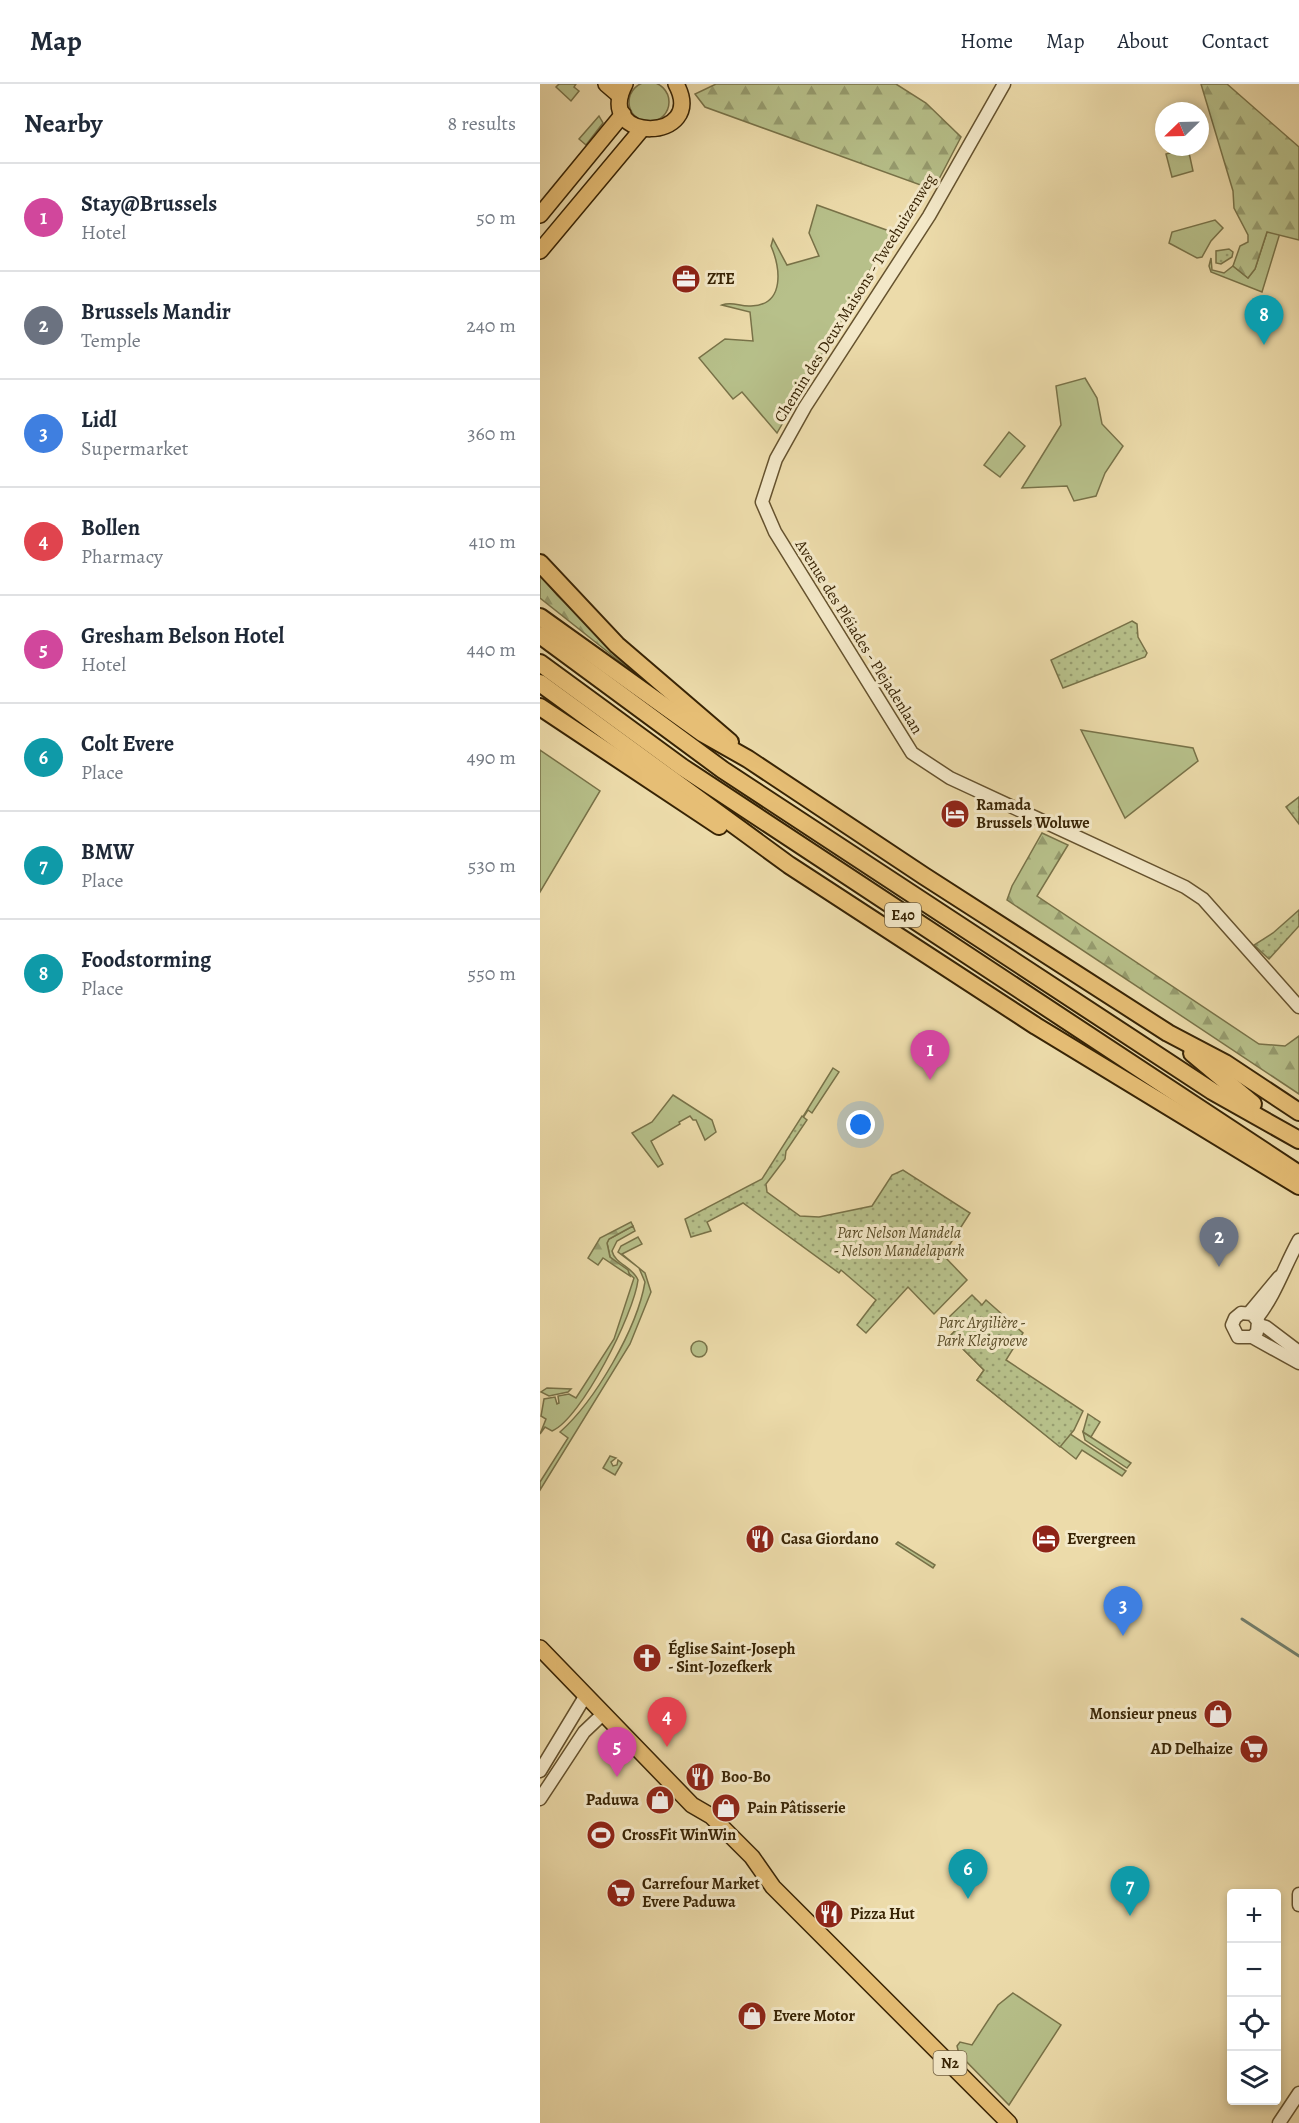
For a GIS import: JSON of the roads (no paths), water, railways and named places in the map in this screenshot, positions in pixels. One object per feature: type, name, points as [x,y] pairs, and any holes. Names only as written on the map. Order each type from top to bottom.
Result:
[{"type":"highway","points":[[540,562],[617,645],[656,680],[711,723],[748,759]]},
{"type":"highway","name":"E40","points":[[540,617],[702,733],[748,759],[1168,1034],[1225,1063],[1299,1112]]},
{"type":"highway","name":"E40","points":[[540,635],[741,782],[1212,1091],[1299,1140]]},
{"type":"highway","name":"E40","points":[[540,663],[682,767],[1297,1179]]},
{"type":"highway","name":"E40","points":[[540,683],[789,865],[1036,1026],[1297,1179]]},
{"type":"highway","points":[[540,707],[740,840],[789,865]]},
{"type":"highway","name":"E40","points":[[1168,1034],[1281,1128]]},
{"type":"main road","points":[[540,214],[623,114],[623,90],[606,84]]},
{"type":"main road","points":[[623,114],[632,124],[642,129],[661,129],[676,116],[681,99],[676,84]]},
{"type":"main road","points":[[540,251],[642,129]]},
{"type":"main road","name":"N2","points":[[540,1648],[692,1806],[711,1816],[752,1857],[773,1887],[1009,2123]]},
{"type":"street","name":"Chemin des Deux Maisons - Tweehuizenweg","points":[[762,502],[776,459],[805,407],[929,216],[1004,84]]},
{"type":"street","name":"Avenue des Pléiades - Plejadenlaan","points":[[762,502],[775,532],[912,753],[950,778],[1185,887],[1203,898],[1299,1007]]},
{"type":"street","points":[[1252,1337],[1255,1319],[1280,1284],[1280,1276],[1299,1240]]},
{"type":"street","points":[[1299,1352],[1255,1319],[1238,1315],[1232,1328],[1242,1338],[1252,1337],[1299,1362]]},
{"type":"street","points":[[540,1771],[586,1695]]},
{"type":"street","points":[[540,1799],[567,1762],[577,1742],[604,1713]]},
{"type":"street","points":[[564,1731],[577,1742]]},
{"type":"street","points":[[1299,1894],[1299,1905]]},
{"type":"street","points":[[1279,2123],[1299,2093]]},
{"type":"waterway","points":[[1242,1619],[1299,1656]]},
{"type":"place","name":"ZTE","points":[[686,279]]},
{"type":"place","name":"Foodstorming","points":[[1264,345]]},
{"type":"place","name":"Ramada Brussels Woluwe","points":[[955,814]]},
{"type":"place","name":"Stay@Brussels","points":[[930,1080]]},
{"type":"place","name":"Brussels Mandir","points":[[1219,1267]]},
{"type":"place","name":"Casa Giordano","points":[[760,1539]]},
{"type":"place","name":"Evergreen","points":[[1046,1539]]},
{"type":"place","name":"Lidl","points":[[1123,1636]]},
{"type":"place","name":"Église Saint-Joseph - Sint-Jozefkerk","points":[[647,1658]]},
{"type":"place","name":"Monsieur pneus","points":[[1218,1714]]},
{"type":"place","name":"Bollen","points":[[667,1747]]},
{"type":"place","name":"AD Delhaize","points":[[1254,1749]]},
{"type":"place","name":"Gresham Belson Hotel","points":[[617,1777]]},
{"type":"place","name":"Boo-Bo","points":[[700,1777]]},
{"type":"place","name":"Paduwa","points":[[660,1800]]},
{"type":"place","name":"Pain Pâtisserie","points":[[726,1808]]},
{"type":"place","name":"CrossFit WinWin","points":[[601,1835]]},
{"type":"place","name":"Carrefour Market Evere Paduwa","points":[[621,1893]]},
{"type":"place","name":"Colt Evere","points":[[968,1899]]},
{"type":"place","name":"Pizza Hut","points":[[829,1914]]},
{"type":"place","name":"BMW","points":[[1130,1916]]},
{"type":"place","name":"Evere Motor","points":[[752,2016]]},
{"type":"park label","name":"Parc Nelson Mandela - Nelson Mandelapark","points":[[899,1242]]},
{"type":"park label","name":"Parc Argilière - Park Kleigroeve","points":[[982,1332]]}]
